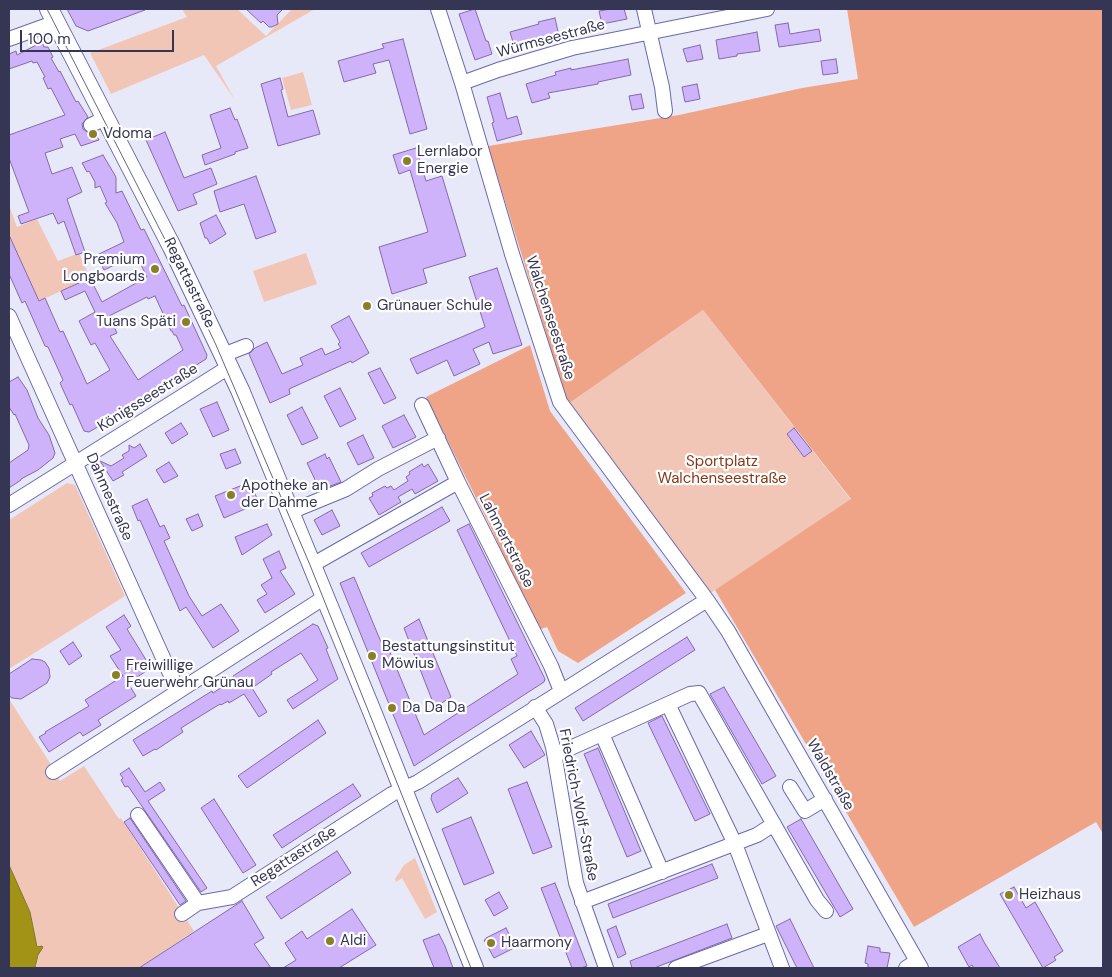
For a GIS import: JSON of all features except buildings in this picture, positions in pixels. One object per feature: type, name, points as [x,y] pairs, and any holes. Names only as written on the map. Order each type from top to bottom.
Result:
[{"type":"main road","name":"Regattastraße","points":[[53,15],[98,121],[172,247],[226,361],[312,565],[474,968]]},
{"type":"street","name":"Walchenseestraße","points":[[438,9],[462,83],[512,254],[560,402],[707,600]]},
{"type":"street","points":[[644,9],[662,87],[665,111]]},
{"type":"street","name":"Würmseestraße","points":[[462,83],[572,48],[767,9]]},
{"type":"street","points":[[9,40],[53,15]]},
{"type":"street","name":"Dahmestraße","points":[[9,316],[178,692]]},
{"type":"street","name":"Königsseestraße","points":[[9,505],[76,462],[246,346]]},
{"type":"street","name":"Lahmertstraße","points":[[422,405],[458,482],[551,666],[561,691]]},
{"type":"street","points":[[290,512],[346,489],[378,469],[438,438]]},
{"type":"street","points":[[312,565],[458,482]]},
{"type":"street","points":[[53,772],[325,597]]},
{"type":"street","points":[[403,788],[418,782],[707,600]]},
{"type":"street","name":"Waldstraße","points":[[707,600],[728,631],[825,799],[915,966]]},
{"type":"street","points":[[555,755],[690,694],[699,693],[817,900],[826,911]]},
{"type":"street","points":[[668,704],[735,844],[782,968]]},
{"type":"street","name":"Friedrich-Wolf-Straße","points":[[535,707],[546,724],[555,755],[576,883],[606,968]]},
{"type":"street","points":[[602,734],[662,872]]},
{"type":"street","points":[[790,787],[804,811],[825,799]]},
{"type":"street","name":"Regattastraße","points":[[182,914],[198,903],[232,897],[403,788]]},
{"type":"street","points":[[138,814],[198,903]]},
{"type":"street","points":[[582,902],[735,844],[757,835],[774,824]]},
{"type":"street","points":[[676,968],[768,934]]},
{"type":"green space","points":[[182,9],[237,9],[266,36],[290,9],[315,9],[216,66],[235,100],[204,55],[111,94],[90,53],[187,17]]},
{"type":"green space","points":[[303,72],[312,105],[291,110],[282,78]]},
{"type":"green space","points":[[9,205],[17,227],[37,219],[58,261],[79,253],[90,278],[39,301],[9,235]]},
{"type":"green space","points":[[306,253],[317,284],[264,302],[253,271]]},
{"type":"green space","name":"Sportplatz Walchenseestraße","points":[[703,310],[851,500],[709,594],[568,404]]},
{"type":"green space","points":[[67,483],[75,485],[125,596],[9,669],[9,520]]},
{"type":"green space","points":[[9,699],[60,781],[84,766],[119,819],[121,818],[194,931],[145,964],[148,968],[36,968],[40,949],[37,947],[30,912],[9,865]]},
{"type":"green space","points":[[415,858],[437,912],[425,919],[402,878],[396,882],[395,879],[404,865]]},
{"type":"shaded area","points":[[847,9],[1103,9],[1103,834],[1096,822],[914,927],[715,590],[851,499],[703,310],[568,404],[488,146],[679,115],[802,88],[858,79]]},
{"type":"shaded area","points":[[530,345],[550,411],[686,593],[578,663],[558,651],[547,627],[537,628],[491,528],[426,397]]},
{"type":"shaded area","points":[[9,865],[30,912],[37,947],[43,947],[38,955],[35,968],[9,968]]},
{"type":"tram line","points":[[47,9],[178,265],[216,345],[310,565],[471,968]]},
{"type":"place","name":"Vdoma","points":[[93,134]]},
{"type":"place","name":"Lernlabor Energie","points":[[407,161]]},
{"type":"place","name":"Premium Longboards","points":[[155,269]]},
{"type":"place","name":"Grünauer Schule","points":[[367,306]]},
{"type":"place","name":"Tuans Späti","points":[[186,322]]},
{"type":"place","name":"Apotheke an der Dahme","points":[[231,495]]},
{"type":"place","name":"Bestattungsinstitut Möwius","points":[[372,656]]},
{"type":"place","name":"Freiwillige Feuerwehr Grünau","points":[[116,675]]},
{"type":"place","name":"Da Da Da","points":[[392,708]]},
{"type":"place","name":"Heizhaus","points":[[1009,895]]},
{"type":"place","name":"Aldi","points":[[330,941]]},
{"type":"place","name":"Haarmony","points":[[491,943]]}]
